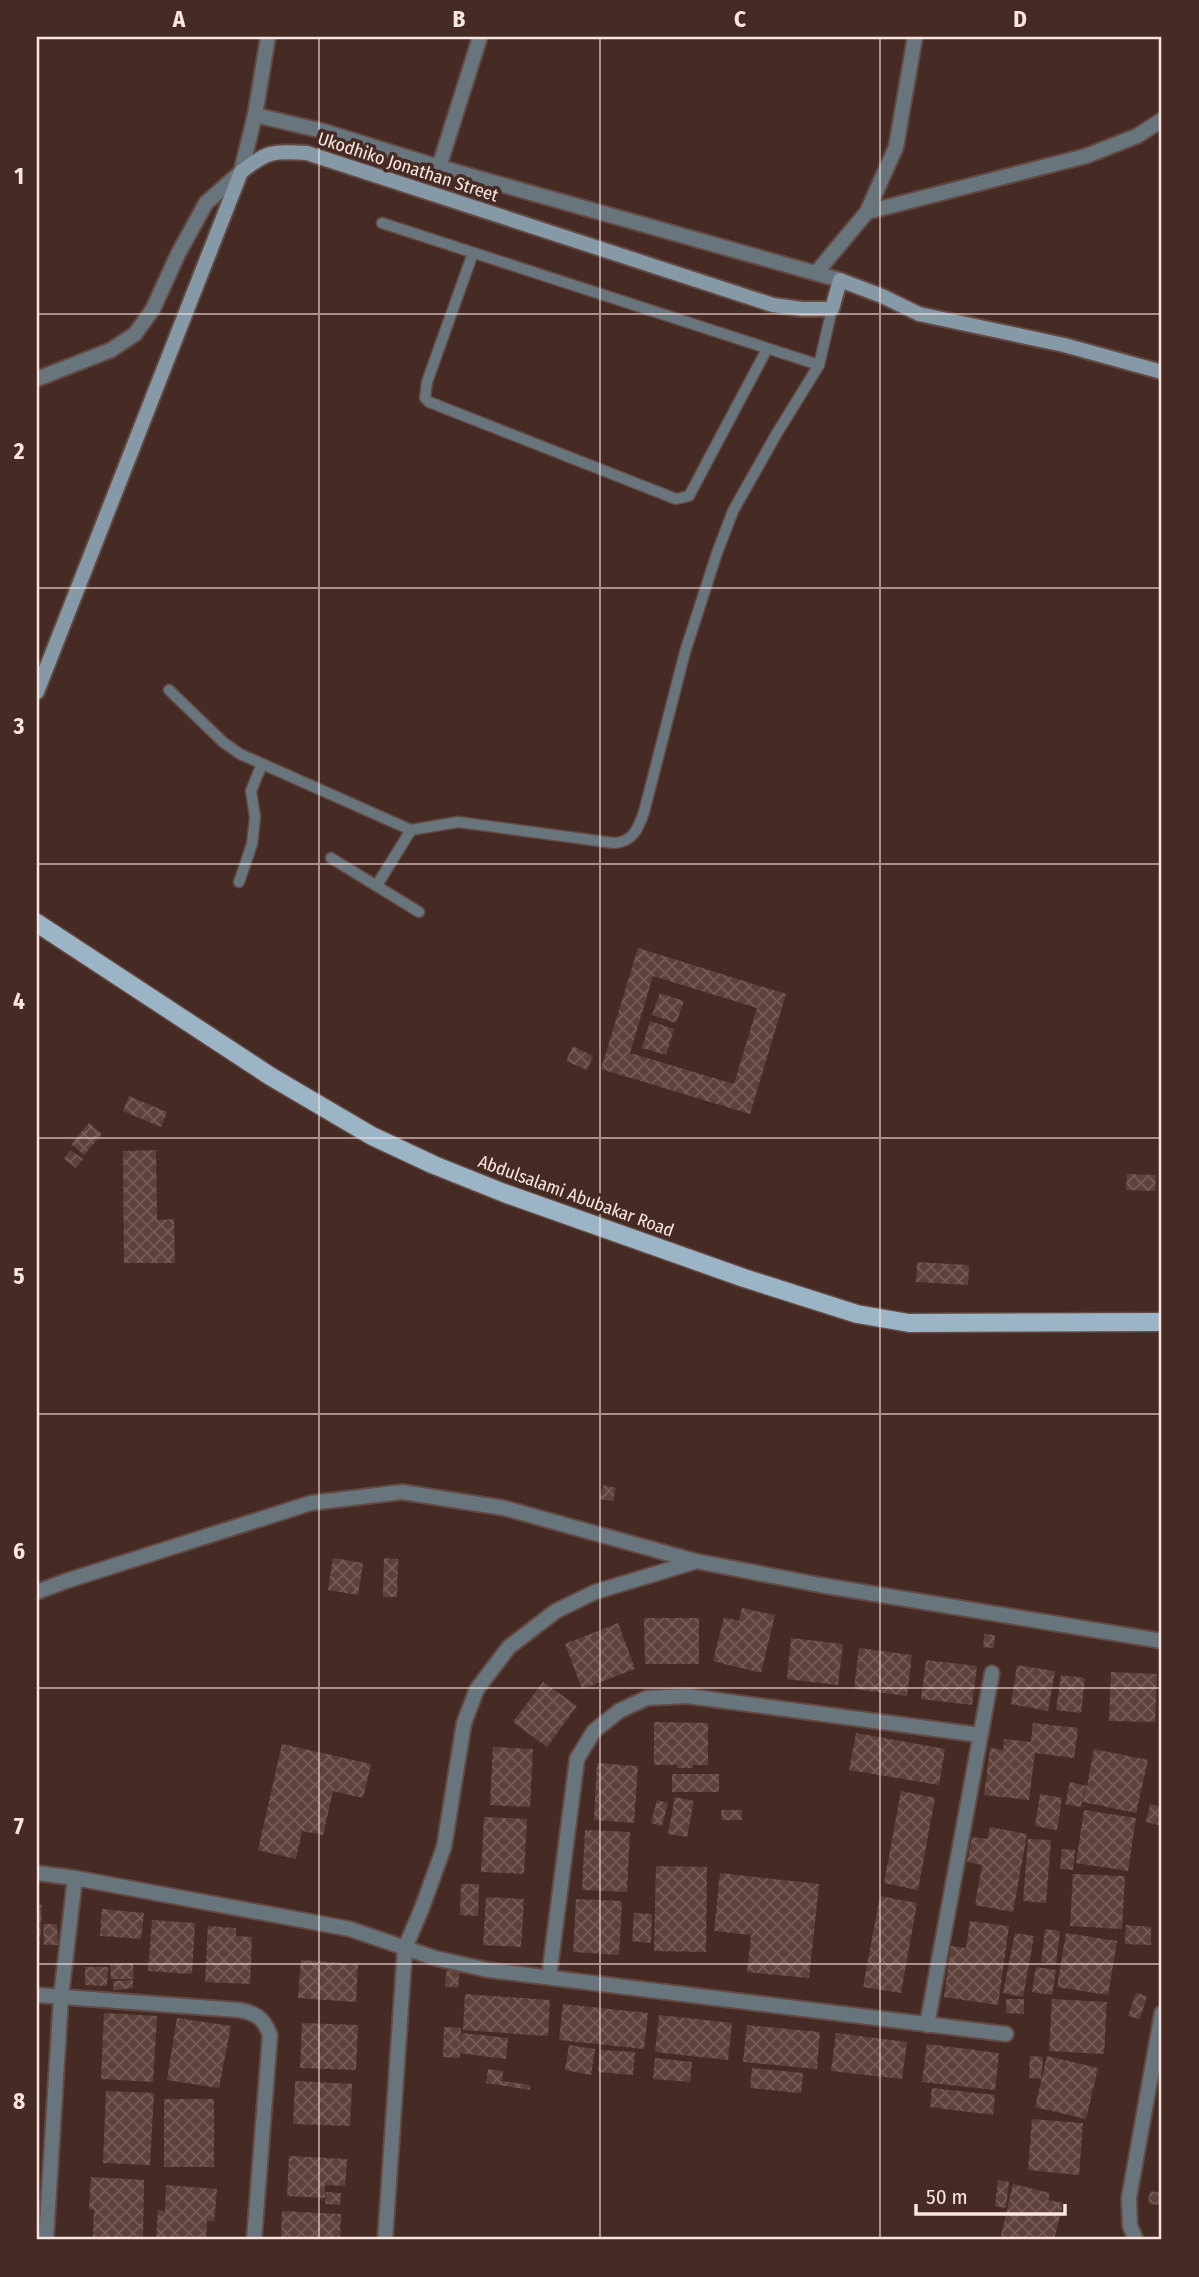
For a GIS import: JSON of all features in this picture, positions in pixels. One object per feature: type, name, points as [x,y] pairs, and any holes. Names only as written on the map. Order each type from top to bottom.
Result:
[{"type":"main road","name":"Abdulsalami Abubakar Road","points":[[37,923],[270,1076],[372,1136],[433,1166],[504,1194],[744,1278],[857,1314],[909,1323],[1162,1321]]},
{"type":"street","points":[[37,692],[241,173],[255,115],[268,37]]},
{"type":"street","points":[[439,167],[480,37]]},
{"type":"street","points":[[816,273],[867,212],[896,147],[915,37]]},
{"type":"street","points":[[255,115],[323,131],[439,167],[840,280],[919,314],[1065,345],[1162,372]]},
{"type":"street","points":[[867,212],[1086,156],[1137,136],[1162,120]]},
{"type":"street","name":"Ukodhiko Jonathan Street","points":[[241,173],[260,157],[278,151],[307,153],[773,305],[832,309]]},
{"type":"street","points":[[37,379],[111,350],[135,334],[153,309],[178,254],[206,203],[241,173]]},
{"type":"street","points":[[832,309],[840,280]]},
{"type":"street","points":[[37,1592],[311,1503],[402,1492],[504,1508],[695,1561],[820,1585],[1162,1641]]},
{"type":"street","points":[[385,2240],[405,1948],[444,1847],[464,1723],[477,1689],[509,1647],[556,1611],[595,1592],[695,1561]]},
{"type":"street","points":[[927,2025],[992,1673]]},
{"type":"street","points":[[549,1977],[577,1759],[594,1731],[619,1711],[647,1698],[687,1696],[980,1735]]},
{"type":"street","points":[[37,1873],[350,1929],[452,1963],[1006,2034]]},
{"type":"street","points":[[46,2240],[61,1997],[75,1878]]},
{"type":"street","points":[[37,1995],[239,2010],[251,2012],[265,2021],[270,2035],[254,2240]]},
{"type":"street","points":[[1136,2240],[1130,2226],[1129,2198],[1162,2013]]},
{"type":"lane","points":[[382,223],[819,365]]},
{"type":"lane","points":[[473,253],[427,383],[425,398],[429,402],[676,499],[689,496],[767,349]]},
{"type":"lane","points":[[169,690],[223,742],[240,754],[411,830],[458,822],[614,843],[631,838],[638,829],[644,812],[685,652],[717,553],[733,511],[819,365],[832,309]]},
{"type":"lane","points":[[239,881],[251,844],[255,817],[251,791],[262,764]]},
{"type":"lane","points":[[377,885],[411,830]]},
{"type":"lane","points":[[331,858],[419,912]]},
{"type":"building","points":[[638,948],[786,994],[750,1114],[601,1069]],"holes":[[[653,976],[757,1008],[734,1084],[630,1053]]]},
{"type":"building","points":[[660,993],[684,1001],[676,1023],[652,1015]]},
{"type":"building","points":[[650,1021],[674,1029],[666,1055],[642,1048]]},
{"type":"building","points":[[573,1046],[593,1056],[587,1070],[566,1061]]},
{"type":"building","points":[[129,1096],[167,1112],[161,1127],[123,1111]]},
{"type":"building","points":[[89,1123],[102,1134],[84,1155],[71,1144]]},
{"type":"building","points":[[70,1150],[83,1159],[76,1168],[64,1159]]},
{"type":"building","points":[[156,1150],[157,1220],[174,1219],[175,1263],[124,1263],[123,1151]]},
{"type":"building","points":[[1127,1174],[1156,1175],[1155,1191],[1126,1190]]},
{"type":"building","points":[[917,1262],[969,1265],[968,1285],[916,1282]]},
{"type":"building","points":[[603,1485],[616,1488],[613,1501],[600,1499]]},
{"type":"building","points":[[333,1558],[363,1563],[358,1595],[328,1590]]},
{"type":"building","points":[[384,1558],[398,1559],[397,1597],[383,1597]]},
{"type":"building","points":[[742,1608],[775,1615],[761,1673],[713,1661],[724,1617],[739,1621]]},
{"type":"building","points":[[644,1618],[699,1618],[699,1664],[645,1664]]},
{"type":"building","points":[[618,1623],[635,1669],[582,1689],[565,1644]]},
{"type":"building","points":[[984,1634],[995,1635],[994,1648],[983,1647]]},
{"type":"building","points":[[791,1638],[843,1644],[838,1685],[787,1679]]},
{"type":"building","points":[[859,1648],[912,1655],[907,1696],[854,1689]]},
{"type":"building","points":[[926,1660],[977,1666],[972,1705],[921,1699]]},
{"type":"building","points":[[1017,1665],[1055,1671],[1048,1711],[1011,1704]]},
{"type":"building","points":[[1111,1672],[1157,1674],[1155,1722],[1109,1721]]},
{"type":"building","points":[[1061,1675],[1085,1678],[1081,1713],[1056,1710]]},
{"type":"building","points":[[543,1682],[577,1706],[547,1747],[513,1722]]},
{"type":"building","points":[[654,1722],[708,1723],[708,1765],[677,1768],[677,1765],[654,1765]]},
{"type":"building","points":[[1033,1723],[1078,1728],[1074,1758],[1035,1753],[1029,1800],[984,1795],[990,1748],[1003,1750],[1004,1739],[1031,1742]]},
{"type":"building","points":[[856,1733],[945,1749],[939,1785],[849,1770]]},
{"type":"building","points":[[282,1744],[371,1764],[363,1798],[333,1791],[323,1835],[302,1831],[296,1859],[258,1850]]},
{"type":"building","points":[[493,1747],[533,1749],[530,1807],[490,1805]]},
{"type":"building","points":[[1094,1749],[1148,1760],[1136,1813],[1083,1802],[1085,1789],[1081,1807],[1065,1804],[1070,1782],[1087,1786]]},
{"type":"building","points":[[597,1763],[638,1766],[634,1823],[594,1820]]},
{"type":"building","points":[[672,1774],[719,1774],[719,1792],[672,1792]]},
{"type":"building","points":[[901,1791],[935,1798],[918,1890],[884,1883]]},
{"type":"building","points":[[1040,1794],[1062,1798],[1057,1830],[1035,1826]]},
{"type":"building","points":[[675,1797],[694,1801],[687,1837],[668,1834]]},
{"type":"building","points":[[657,1800],[668,1803],[662,1826],[651,1823]]},
{"type":"building","points":[[1150,1804],[1162,1807],[1162,1826],[1146,1822]]},
{"type":"building","points":[[721,1810],[742,1810],[742,1820],[722,1820]]},
{"type":"building","points":[[1084,1810],[1136,1818],[1128,1871],[1076,1863]]},
{"type":"building","points":[[484,1817],[527,1819],[524,1874],[481,1872]]},
{"type":"building","points":[[990,1827],[1027,1834],[1013,1912],[975,1905],[982,1865],[967,1862],[972,1837],[987,1839]]},
{"type":"building","points":[[585,1830],[630,1832],[627,1892],[582,1890]]},
{"type":"building","points":[[1028,1839],[1051,1840],[1046,1903],[1023,1901]]},
{"type":"building","points":[[1062,1849],[1075,1850],[1073,1870],[1060,1869]]},
{"type":"building","points":[[656,1866],[707,1867],[706,1952],[654,1951]]},
{"type":"building","points":[[720,1873],[819,1884],[809,1978],[747,1972],[751,1935],[714,1931]]},
{"type":"building","points":[[1073,1874],[1125,1876],[1122,1929],[1070,1926]]},
{"type":"building","points":[[461,1884],[479,1884],[478,1916],[460,1915]]},
{"type":"building","points":[[880,1896],[917,1903],[901,1993],[863,1987]]},
{"type":"building","points":[[486,1897],[524,1899],[521,1947],[483,1945]]},
{"type":"building","points":[[576,1899],[622,1901],[619,1955],[573,1952]]},
{"type":"building","points":[[37,1904],[42,1905],[39,1964],[37,1963]]},
{"type":"building","points":[[102,1909],[144,1913],[141,1939],[100,1936]]},
{"type":"building","points":[[634,1913],[652,1914],[651,1943],[632,1941]]},
{"type":"building","points":[[152,1920],[195,1923],[192,1974],[148,1971]]},
{"type":"building","points":[[970,1921],[1009,1926],[998,2005],[944,1997],[951,1946],[966,1948]]},
{"type":"building","points":[[43,1924],[57,1924],[58,1945],[44,1945]]},
{"type":"building","points":[[1126,1925],[1151,1927],[1151,1945],[1125,1944]]},
{"type":"building","points":[[208,1926],[236,1928],[236,1936],[252,1937],[250,1984],[205,1982]]},
{"type":"building","points":[[1045,1929],[1060,1931],[1056,1964],[1041,1962]]},
{"type":"building","points":[[1015,1933],[1034,1936],[1023,1997],[1003,1993]]},
{"type":"building","points":[[1066,1933],[1117,1941],[1108,1995],[1057,1987]]},
{"type":"building","points":[[301,1960],[358,1964],[356,2002],[298,1998]]},
{"type":"building","points":[[133,1963],[134,1979],[111,1979],[110,1964]]},
{"type":"building","points":[[85,1967],[108,1967],[107,1986],[85,1985]]},
{"type":"building","points":[[447,1967],[460,1968],[458,1988],[445,1986]]},
{"type":"building","points":[[1036,1967],[1056,1970],[1052,1995],[1032,1992]]},
{"type":"building","points":[[133,1980],[133,1988],[114,1990],[113,1981]]},
{"type":"building","points":[[1136,1993],[1147,1996],[1140,2019],[1128,2016]]},
{"type":"building","points":[[465,1994],[550,2000],[548,2036],[463,2030]]},
{"type":"building","points":[[1006,1999],[1024,1999],[1024,2014],[1006,2013]]},
{"type":"building","points":[[1052,1999],[1107,2002],[1104,2054],[1049,2051]]},
{"type":"building","points":[[563,2004],[648,2013],[644,2049],[559,2040]]},
{"type":"building","points":[[104,2013],[157,2016],[153,2082],[101,2079]]},
{"type":"building","points":[[659,2015],[732,2023],[728,2060],[655,2052]]},
{"type":"building","points":[[177,2018],[231,2026],[219,2088],[167,2080]]},
{"type":"building","points":[[302,2023],[358,2025],[356,2070],[300,2068]]},
{"type":"building","points":[[747,2025],[820,2032],[817,2069],[743,2062]]},
{"type":"building","points":[[444,2027],[461,2028],[460,2047],[462,2033],[508,2038],[506,2059],[460,2053],[460,2058],[443,2057]]},
{"type":"building","points":[[836,2033],[907,2042],[902,2079],[831,2071]]},
{"type":"building","points":[[927,2044],[999,2053],[995,2090],[922,2082]]},
{"type":"building","points":[[569,2045],[595,2049],[591,2075],[565,2070]]},
{"type":"building","points":[[600,2050],[635,2052],[633,2075],[598,2072]]},
{"type":"building","points":[[1030,2056],[1043,2057],[1041,2079],[1029,2078]]},
{"type":"building","points":[[1047,2056],[1098,2068],[1086,2119],[1035,2107]]},
{"type":"building","points":[[655,2058],[692,2062],[690,2082],[653,2079]]},
{"type":"building","points":[[752,2068],[803,2073],[801,2093],[750,2088]]},
{"type":"building","points":[[488,2069],[503,2071],[502,2081],[530,2085],[530,2090],[486,2083]]},
{"type":"building","points":[[295,2081],[352,2084],[350,2126],[293,2124]]},
{"type":"building","points":[[932,2088],[995,2095],[993,2115],[930,2107]]},
{"type":"building","points":[[106,2091],[154,2093],[150,2165],[103,2163]]},
{"type":"building","points":[[164,2099],[214,2099],[214,2167],[164,2167]]},
{"type":"building","points":[[1032,2119],[1083,2123],[1079,2175],[1028,2170]]},
{"type":"building","points":[[289,2156],[347,2159],[345,2186],[325,2185],[325,2198],[287,2196]]},
{"type":"building","points":[[91,2177],[144,2180],[143,2240],[93,2237],[94,2210],[89,2209]]},
{"type":"building","points":[[998,2180],[1009,2182],[1006,2208],[995,2206]]},
{"type":"building","points":[[1013,2184],[1050,2193],[1048,2200],[1063,2203],[1054,2240],[1000,2240]]},
{"type":"building","points":[[166,2185],[217,2189],[214,2221],[207,2221],[206,2240],[156,2240],[158,2210],[165,2211]]},
{"type":"building","points":[[1150,2191],[1162,2193],[1162,2206],[1148,2203]]},
{"type":"building","points":[[326,2192],[341,2193],[340,2205],[325,2204]]},
{"type":"building","points":[[282,2211],[341,2214],[340,2240],[281,2240]]}]
